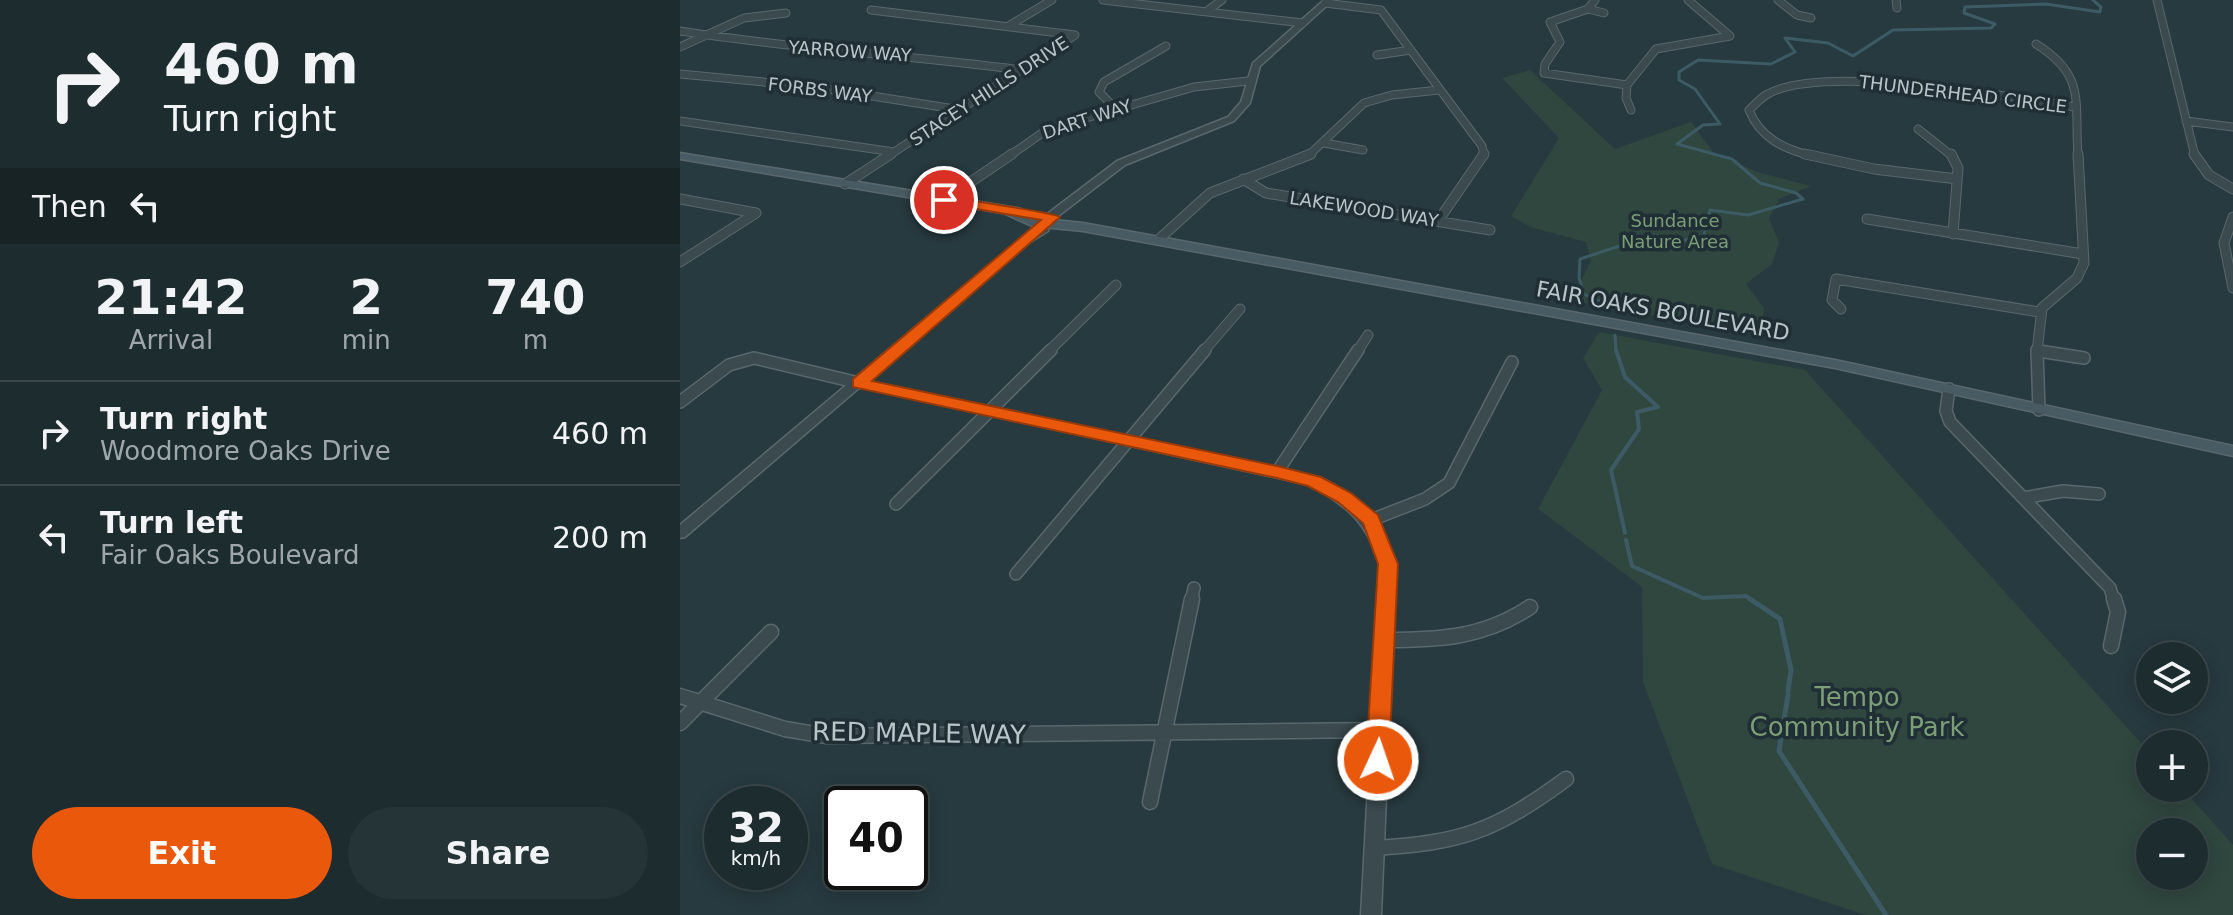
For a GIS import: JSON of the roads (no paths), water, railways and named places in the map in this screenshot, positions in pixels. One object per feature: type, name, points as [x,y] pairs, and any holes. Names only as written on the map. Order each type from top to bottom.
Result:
[{"type":"main road","name":"FAIR OAKS BOULEVARD","points":[[680,156],[944,200],[1835,364],[2233,451]]},
{"type":"street","name":"STACEY HILLS DRIVE","points":[[1009,25],[1052,0]]},
{"type":"street","points":[[1103,0],[1303,23]]},
{"type":"street","points":[[1207,11],[1222,0]]},
{"type":"street","points":[[1588,9],[1595,0]]},
{"type":"street","points":[[1631,110],[1626,98],[1627,85],[1654,50],[1730,36],[1688,0]]},
{"type":"street","points":[[1778,0],[1797,15],[1811,18]]},
{"type":"street","points":[[2157,0],[2196,161],[2209,175],[2233,189]]},
{"type":"street","points":[[680,533],[1023,242],[1044,229],[1048,220],[1101,177],[1133,156],[1224,124],[1245,103],[1248,81],[1263,57],[1327,2],[1381,10],[1479,142],[1484,156],[1438,221]]},
{"type":"street","points":[[1604,13],[1588,9],[1550,22],[1560,42],[1545,64],[1544,73],[1627,85]]},
{"type":"street","points":[[871,10],[1009,25]]},
{"type":"street","points":[[680,47],[744,18],[786,13]]},
{"type":"street","name":"STACEY HILLS DRIVE","points":[[845,184],[1075,35],[1009,25]]},
{"type":"street","name":"YARROW WAY","points":[[680,31],[798,48],[896,53],[1021,70]]},
{"type":"street","points":[[2036,44],[2058,58],[2070,71],[2076,107],[2083,254],[2083,271],[2078,278],[2051,297],[2039,312],[2039,410]]},
{"type":"street","points":[[1115,108],[1099,92],[1104,82],[1166,46]]},
{"type":"street","points":[[1377,55],[1411,50]]},
{"type":"street","name":"FORBS WAY","points":[[680,74],[807,86],[961,110]]},
{"type":"street","name":"DART WAY","points":[[944,200],[1036,135],[1115,108],[1204,85],[1248,81]]},
{"type":"street","name":"THUNDERHEAD CIRCLE","points":[[1957,179],[1824,159],[1790,150],[1758,131],[1750,121],[1750,107],[1763,95],[1783,87],[1855,81],[2076,107]]},
{"type":"street","points":[[1158,240],[1210,193],[1300,161],[1369,101],[1439,90]]},
{"type":"street","points":[[680,121],[894,152]]},
{"type":"street","points":[[2186,121],[2233,127]]},
{"type":"street","points":[[1918,129],[1950,151],[1958,168],[1953,234]]},
{"type":"street","points":[[1324,143],[1363,150]]},
{"type":"street","name":"LAKEWOOD WAY","points":[[1243,179],[1266,193],[1490,230]]},
{"type":"street","points":[[680,199],[756,213],[680,262]]},
{"type":"street","points":[[2233,217],[2225,226],[2222,246],[2233,288]]},
{"type":"street","points":[[1867,219],[2083,254]]},
{"type":"street","points":[[1841,309],[1832,300],[1836,279],[2039,312]]},
{"type":"street","points":[[896,504],[1116,285]]},
{"type":"street","points":[[1016,574],[1240,309]]},
{"type":"street","points":[[1277,472],[1368,335]]},
{"type":"street","points":[[2039,351],[2084,358]]},
{"type":"street","points":[[680,402],[741,359],[754,358],[1277,472],[1314,481],[1344,498],[1371,520],[1388,564],[1371,915]]},
{"type":"street","points":[[1371,520],[1425,499],[1449,483],[1512,362]]},
{"type":"street","points":[[1949,389],[1946,411],[1950,422],[2110,588],[2118,612],[2111,646]]},
{"type":"street","points":[[2023,498],[2063,491],[2099,494]]},
{"type":"street","points":[[1150,802],[1194,588]]},
{"type":"street","points":[[1385,640],[1474,637],[1507,624],[1530,607]]},
{"type":"street","points":[[680,723],[771,632]]},
{"type":"street","name":"RED MAPLE WAY","points":[[680,696],[785,729],[827,736],[1379,730]]},
{"type":"street","points":[[1374,848],[1441,845],[1471,839],[1499,827],[1566,779]]},
{"type":"waterway","points":[[1614,308],[1584,294],[1579,278],[1580,259],[1653,235],[1682,241],[1704,235],[1710,210],[1748,215],[1803,199],[1796,193],[1760,183],[1732,159],[1677,144],[1703,125],[1720,124],[1695,89],[1679,80],[1679,72],[1698,60],[1771,64],[1795,52],[1785,38],[1828,43],[1853,56],[1893,30],[1991,28],[1995,24],[1964,13],[1965,7],[2046,4],[2100,12],[2101,7],[2093,0]]},
{"type":"waterway","points":[[1615,335],[1616,352]]},
{"type":"waterway","points":[[1616,350],[1625,377],[1658,407],[1637,412],[1639,429],[1611,470],[1625,533]]},
{"type":"waterway","points":[[1626,540],[1632,566],[1703,598],[1746,596],[1753,601]]},
{"type":"waterway","points":[[1753,601],[1780,619],[1791,670],[1788,691]]},
{"type":"waterway","points":[[1788,695],[1779,751],[1886,915]]},
{"type":"park label","name":"Sundance Nature Area","points":[[1675,230]]},
{"type":"park label","name":"Tempo Community Park","points":[[1857,712]]}]
